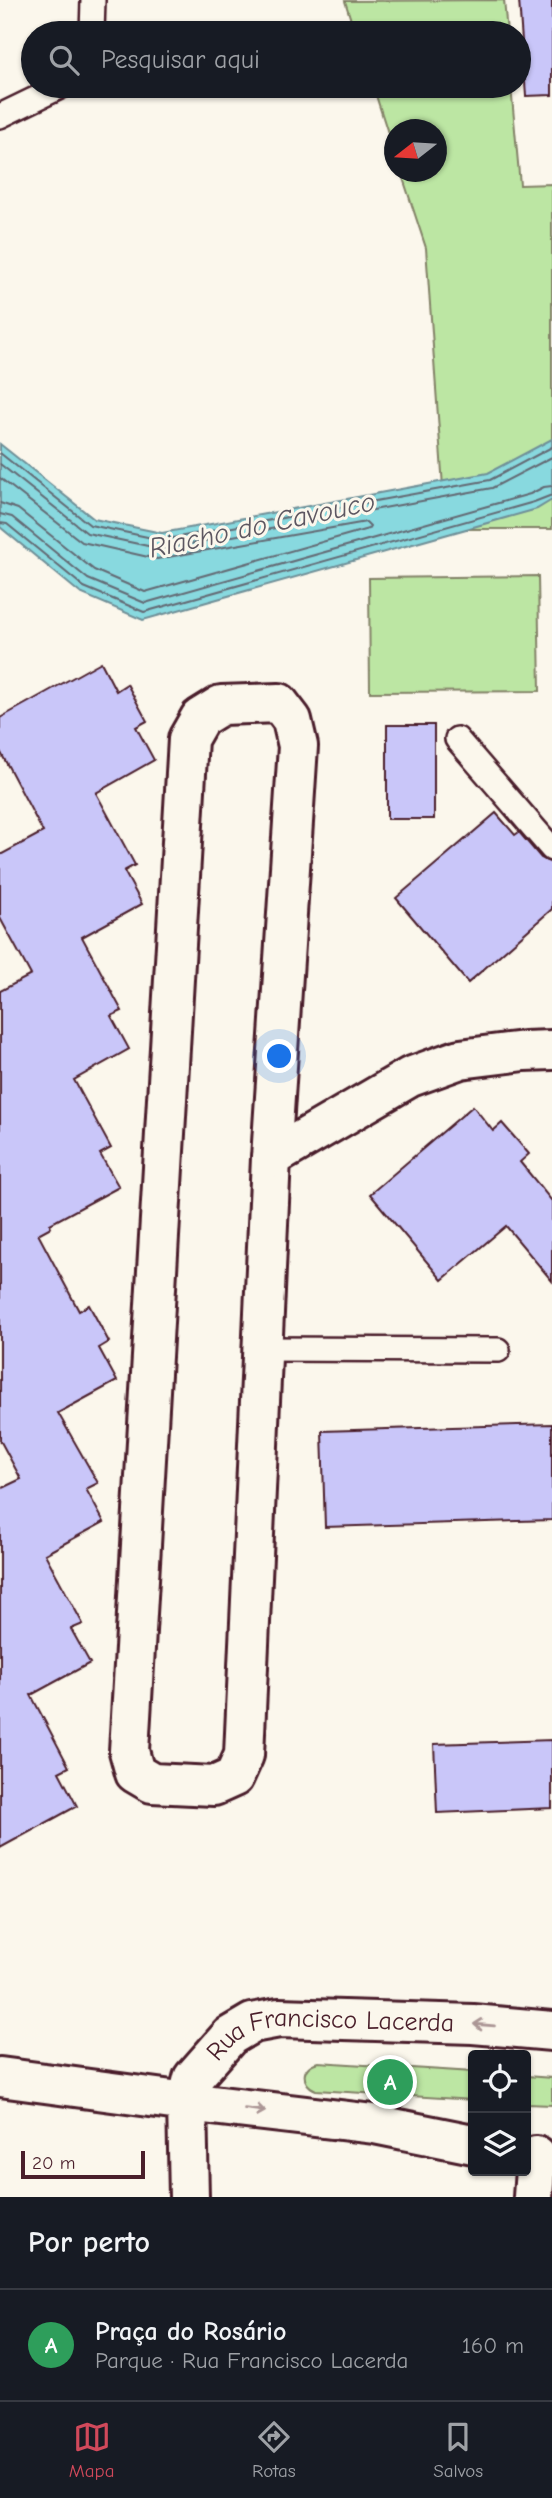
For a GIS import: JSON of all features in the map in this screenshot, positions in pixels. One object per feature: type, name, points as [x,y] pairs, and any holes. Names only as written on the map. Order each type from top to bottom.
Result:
[{"type":"street","points":[[279,703],[292,720],[298,746],[271,1157],[263,1349],[244,1755],[234,1777],[214,1786],[152,1783],[135,1773],[130,1751],[188,739],[200,718],[221,705],[279,703]]},
{"type":"street","points":[[271,1157],[410,1077],[460,1059],[552,1050]]},
{"type":"street","name":"Rua Francisco Lacerda","points":[[187,2102],[193,2078],[230,2036],[252,2023],[293,2018],[473,2024],[552,2031]]},
{"type":"street","name":"Rua Francisco Lacerda","points":[[0,2077],[374,2124],[468,2143]]},
{"type":"street","points":[[187,2102],[189,2197]]},
{"type":"street","points":[[533,2197],[538,2157]]},
{"type":"lane","points":[[92,21],[93,0]]},
{"type":"lane","points":[[0,116],[37,98]]},
{"type":"lane","points":[[457,739],[552,849]]},
{"type":"lane","points":[[263,1349],[498,1350]]},
{"type":"green space","points":[[504,0],[506,21],[351,21],[345,1]]},
{"type":"green space","points":[[377,98],[512,98],[520,185],[552,184],[552,529],[446,529],[426,248],[404,182],[447,182],[447,119],[384,121]]},
{"type":"green space","points":[[538,576],[540,691],[370,692],[369,578]]},
{"type":"green space","points":[[318,2062],[468,2072],[468,2100],[316,2090],[305,2080],[306,2071]]},
{"type":"green space","points":[[531,2076],[552,2078],[552,2105],[531,2104]]},
{"type":"water","name":"Riacho do Cavouco","points":[[552,439],[552,500],[537,509],[143,620],[80,593],[0,527],[0,444],[94,519],[162,533],[488,473]]},
{"type":"building","points":[[519,0],[552,0],[552,95],[531,96],[531,21],[521,21]]},
{"type":"building","points":[[101,662],[116,691],[127,684],[147,721],[136,727],[154,760],[96,793],[135,865],[124,871],[142,904],[82,937],[122,1011],[111,1016],[129,1049],[74,1080],[111,1148],[100,1154],[119,1187],[50,1224],[51,1227],[38,1234],[79,1311],[89,1305],[109,1342],[99,1348],[117,1381],[58,1413],[98,1483],[86,1489],[104,1522],[45,1554],[83,1624],[71,1629],[90,1663],[31,1695],[69,1767],[59,1772],[77,1806],[0,1848],[0,1489],[21,1479],[0,1440],[0,991],[31,975],[0,918],[0,855],[43,832],[0,751],[0,718]]},
{"type":"building","points":[[387,725],[434,725],[434,819],[387,819]]},
{"type":"building","points":[[496,813],[515,835],[519,832],[541,858],[552,863],[552,909],[468,983],[396,898]]},
{"type":"building","points":[[473,1106],[493,1131],[502,1123],[529,1154],[520,1162],[552,1201],[552,1281],[506,1226],[442,1280],[370,1194]]},
{"type":"building","points":[[552,1424],[552,1520],[325,1527],[322,1431]]},
{"type":"building","points":[[552,1740],[552,1808],[437,1813],[434,1744]]},
{"type":"place","name":"Praça do Rosário","points":[[390,2082]]}]
